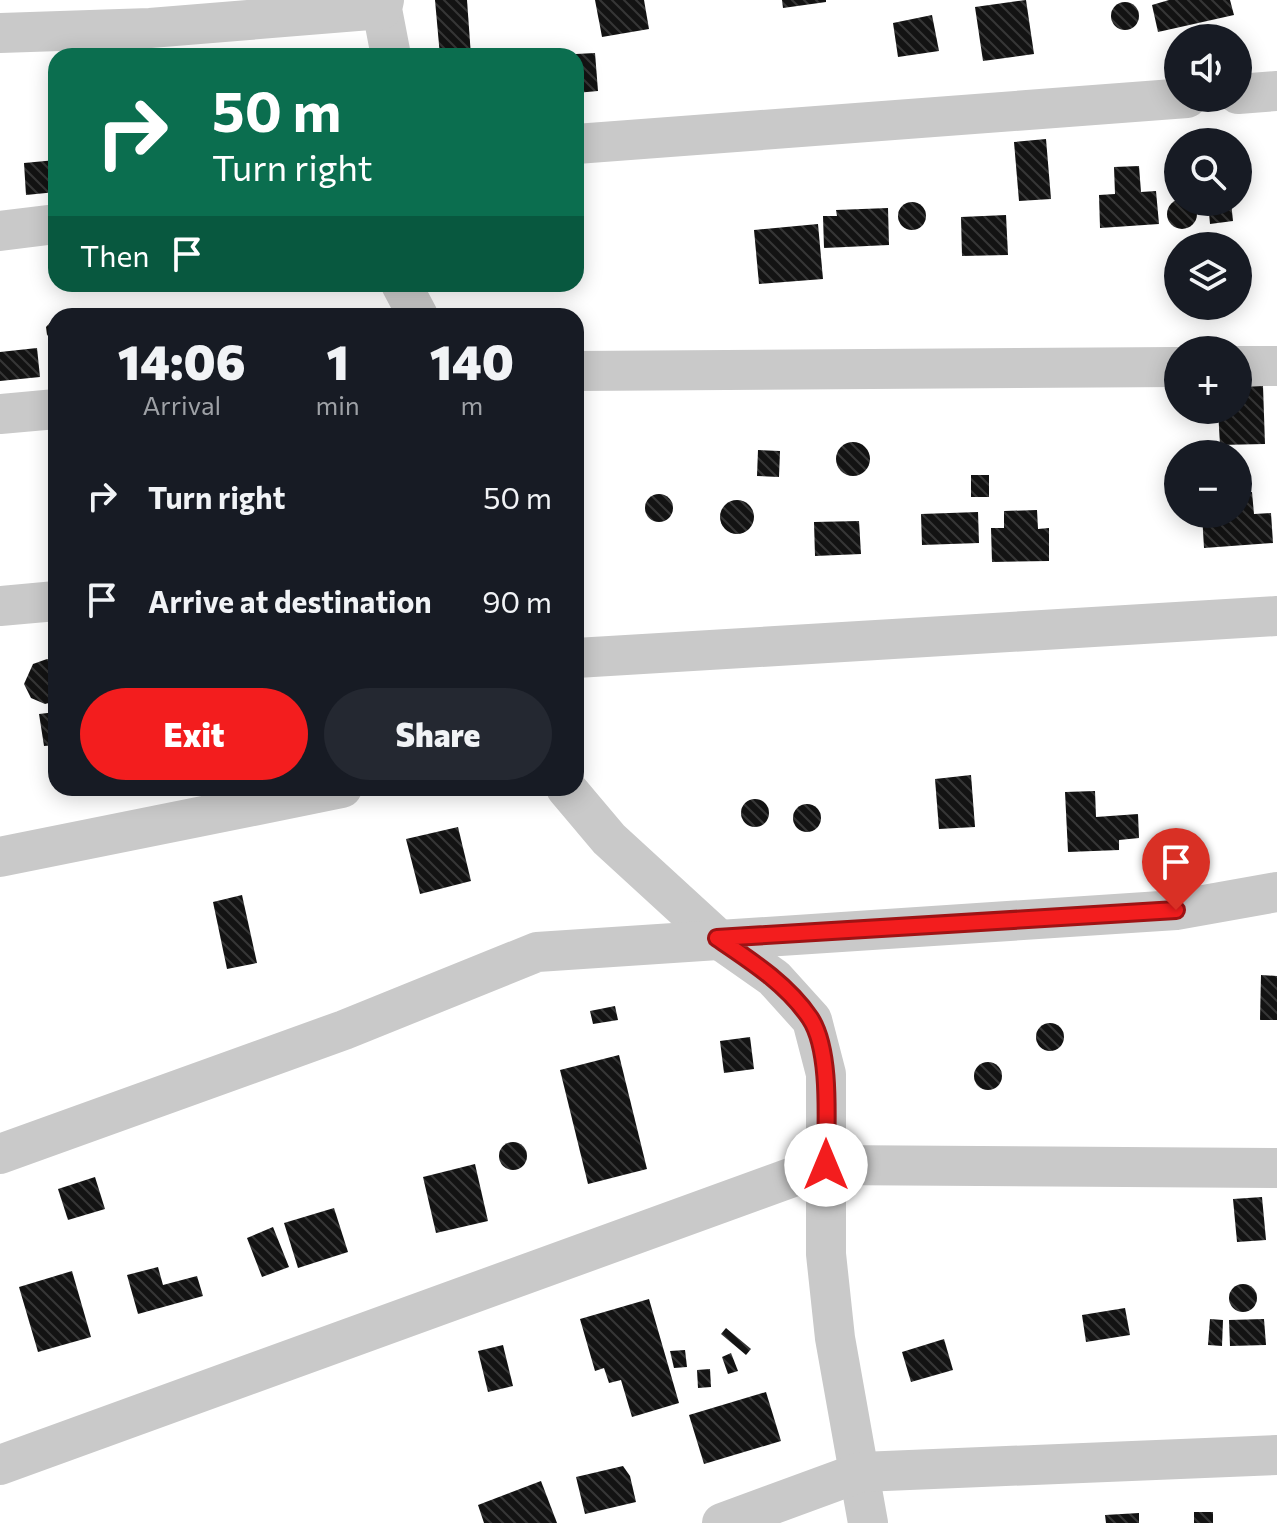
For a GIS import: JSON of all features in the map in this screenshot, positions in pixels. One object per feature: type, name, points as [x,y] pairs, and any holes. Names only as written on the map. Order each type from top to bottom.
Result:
[{"type":"street","points":[[0,33],[150,28],[383,4],[390,48]]},
{"type":"street","points":[[1252,93],[1277,91]]},
{"type":"street","points":[[584,143],[1164,100]]},
{"type":"street","points":[[0,231],[48,225]]},
{"type":"street","points":[[1252,366],[1277,366]]},
{"type":"street","points":[[584,371],[1164,367]]},
{"type":"street","points":[[0,414],[48,410]]},
{"type":"street","points":[[0,606],[48,602]]},
{"type":"street","points":[[584,658],[1277,616]]},
{"type":"street","points":[[0,857],[302,796]]},
{"type":"street","points":[[573,796],[609,839],[717,938],[774,978],[812,1020],[826,1074],[826,1254],[835,1338],[868,1523]]},
{"type":"street","points":[[0,1154],[344,1030],[537,952],[1176,910],[1277,892]]},
{"type":"street","points":[[1176,910],[1277,918]]},
{"type":"street","points":[[0,1465],[826,1165],[1277,1168]]},
{"type":"street","points":[[722,1523],[861,1472],[1277,1455]]},
{"type":"building","points":[[435,0],[467,0],[470,48],[439,48]]},
{"type":"building","points":[[595,0],[644,0],[649,29],[602,37]]},
{"type":"building","points":[[782,0],[826,0],[826,2],[783,8]]},
{"type":"building","points":[[1026,0],[1034,54],[983,61],[975,7]]},
{"type":"building","points":[[1169,0],[1230,0],[1234,15],[1194,24],[1164,24],[1164,31],[1158,32],[1152,5]]},
{"type":"building","points":[[1125,2],[1135,6],[1139,16],[1135,26],[1125,30],[1115,26],[1111,16],[1115,6]]},
{"type":"building","points":[[932,15],[939,51],[898,57],[893,23]]},
{"type":"building","points":[[595,53],[598,91],[584,92],[584,54]]},
{"type":"building","points":[[1046,139],[1051,199],[1019,201],[1014,142]]},
{"type":"building","points":[[48,161],[48,193],[26,195],[24,163]]},
{"type":"building","points":[[1139,166],[1141,192],[1156,191],[1159,224],[1100,228],[1099,195],[1115,194],[1114,167]]},
{"type":"building","points":[[912,202],[922,206],[926,216],[922,226],[912,230],[902,226],[898,216],[902,206]]},
{"type":"building","points":[[888,208],[889,245],[824,248],[823,216],[837,216],[836,210]]},
{"type":"building","points":[[1006,215],[1008,255],[962,256],[961,217]]},
{"type":"building","points":[[1167,216],[1197,216],[1193,225],[1182,229],[1171,225]]},
{"type":"building","points":[[1209,216],[1232,216],[1233,221],[1210,224]]},
{"type":"building","points":[[818,224],[823,279],[759,284],[754,230]]},
{"type":"building","points":[[37,348],[40,377],[0,381],[0,352]]},
{"type":"building","points":[[1252,386],[1263,386],[1265,444],[1252,444],[1252,440],[1220,440],[1219,424],[1252,424]]},
{"type":"building","points":[[853,442],[865,447],[870,459],[865,471],[853,476],[841,471],[836,459],[841,447]]},
{"type":"building","points":[[758,450],[780,451],[779,477],[757,476]]},
{"type":"building","points":[[971,475],[989,475],[989,497],[971,497]]},
{"type":"building","points":[[1252,492],[1254,514],[1271,513],[1273,543],[1204,548],[1203,528],[1252,528]]},
{"type":"building","points":[[659,494],[669,498],[673,508],[669,518],[659,522],[649,518],[645,508],[649,498]]},
{"type":"building","points":[[737,500],[749,505],[754,517],[749,529],[737,534],[725,529],[720,517],[725,505]]},
{"type":"building","points":[[1037,510],[1038,529],[1049,528],[1049,561],[992,562],[991,528],[1004,528],[1004,511]]},
{"type":"building","points":[[978,512],[979,543],[922,545],[921,514]]},
{"type":"building","points":[[859,521],[861,554],[815,556],[814,522]]},
{"type":"building","points":[[48,659],[48,703],[31,698],[24,684],[33,664]]},
{"type":"building","points":[[48,713],[48,746],[44,746],[39,714]]},
{"type":"building","points":[[971,775],[975,827],[939,829],[935,779]]},
{"type":"building","points":[[1095,791],[1096,817],[1138,814],[1139,838],[1119,840],[1119,850],[1068,852],[1065,792]]},
{"type":"building","points":[[755,799],[765,803],[769,813],[765,823],[755,827],[745,823],[741,813],[745,803]]},
{"type":"building","points":[[807,804],[817,808],[821,818],[817,828],[807,832],[797,828],[793,818],[797,808]]},
{"type":"building","points":[[458,827],[471,881],[420,894],[406,839]]},
{"type":"building","points":[[242,895],[257,963],[227,969],[213,902]]},
{"type":"building","points":[[1261,975],[1277,976],[1277,1020],[1260,1020]]},
{"type":"building","points":[[615,1006],[618,1020],[593,1024],[590,1011]]},
{"type":"building","points":[[1050,1023],[1060,1027],[1064,1037],[1060,1047],[1050,1051],[1040,1047],[1036,1037],[1040,1027]]},
{"type":"building","points":[[750,1037],[754,1069],[724,1073],[720,1041]]},
{"type":"building","points":[[619,1055],[647,1169],[588,1184],[560,1070]]},
{"type":"building","points":[[988,1062],[998,1066],[1002,1076],[998,1086],[988,1090],[978,1086],[974,1076],[978,1066]]},
{"type":"building","points":[[513,1142],[523,1146],[527,1156],[523,1166],[513,1170],[503,1166],[499,1156],[503,1146]]},
{"type":"building","points":[[475,1164],[488,1221],[436,1233],[423,1177]]},
{"type":"building","points":[[95,1177],[105,1209],[68,1220],[58,1189]]},
{"type":"building","points":[[1262,1197],[1266,1240],[1237,1242],[1233,1199]]},
{"type":"building","points":[[334,1208],[348,1252],[298,1268],[284,1223]]},
{"type":"building","points":[[273,1227],[289,1267],[262,1277],[247,1238]]},
{"type":"building","points":[[158,1267],[163,1285],[197,1276],[203,1296],[138,1314],[127,1275]]},
{"type":"building","points":[[72,1271],[91,1337],[38,1352],[19,1287]]},
{"type":"building","points":[[1243,1284],[1253,1288],[1257,1298],[1253,1308],[1243,1312],[1233,1308],[1229,1298],[1233,1288]]},
{"type":"building","points":[[649,1299],[679,1403],[632,1417],[621,1380],[609,1383],[604,1368],[595,1371],[580,1319]]},
{"type":"building","points":[[1125,1308],[1130,1335],[1086,1342],[1082,1315]]},
{"type":"building","points":[[1210,1319],[1223,1320],[1222,1346],[1208,1345]]},
{"type":"building","points":[[1264,1319],[1266,1345],[1230,1346],[1229,1320]]},
{"type":"building","points":[[726,1328],[751,1349],[746,1355],[721,1334]]},
{"type":"building","points":[[944,1339],[953,1370],[911,1382],[902,1352]]},
{"type":"building","points":[[503,1345],[513,1386],[488,1392],[478,1351]]},
{"type":"building","points":[[685,1350],[687,1367],[674,1368],[670,1351]]},
{"type":"building","points":[[731,1353],[738,1371],[728,1374],[722,1357]]},
{"type":"building","points":[[710,1369],[711,1387],[698,1388],[697,1370]]},
{"type":"building","points":[[766,1392],[781,1441],[704,1464],[689,1415]]},
{"type":"building","points":[[623,1466],[630,1476],[636,1502],[585,1514],[576,1477]]},
{"type":"building","points":[[541,1481],[557,1523],[484,1523],[478,1505]]},
{"type":"building","points":[[1194,1512],[1213,1512],[1213,1523],[1194,1523]]},
{"type":"building","points":[[1139,1513],[1139,1523],[1106,1523],[1105,1515]]},
{"type":"route","points":[[826,1165],[826,1074],[812,1020],[774,978],[717,938],[1176,910]]}]
